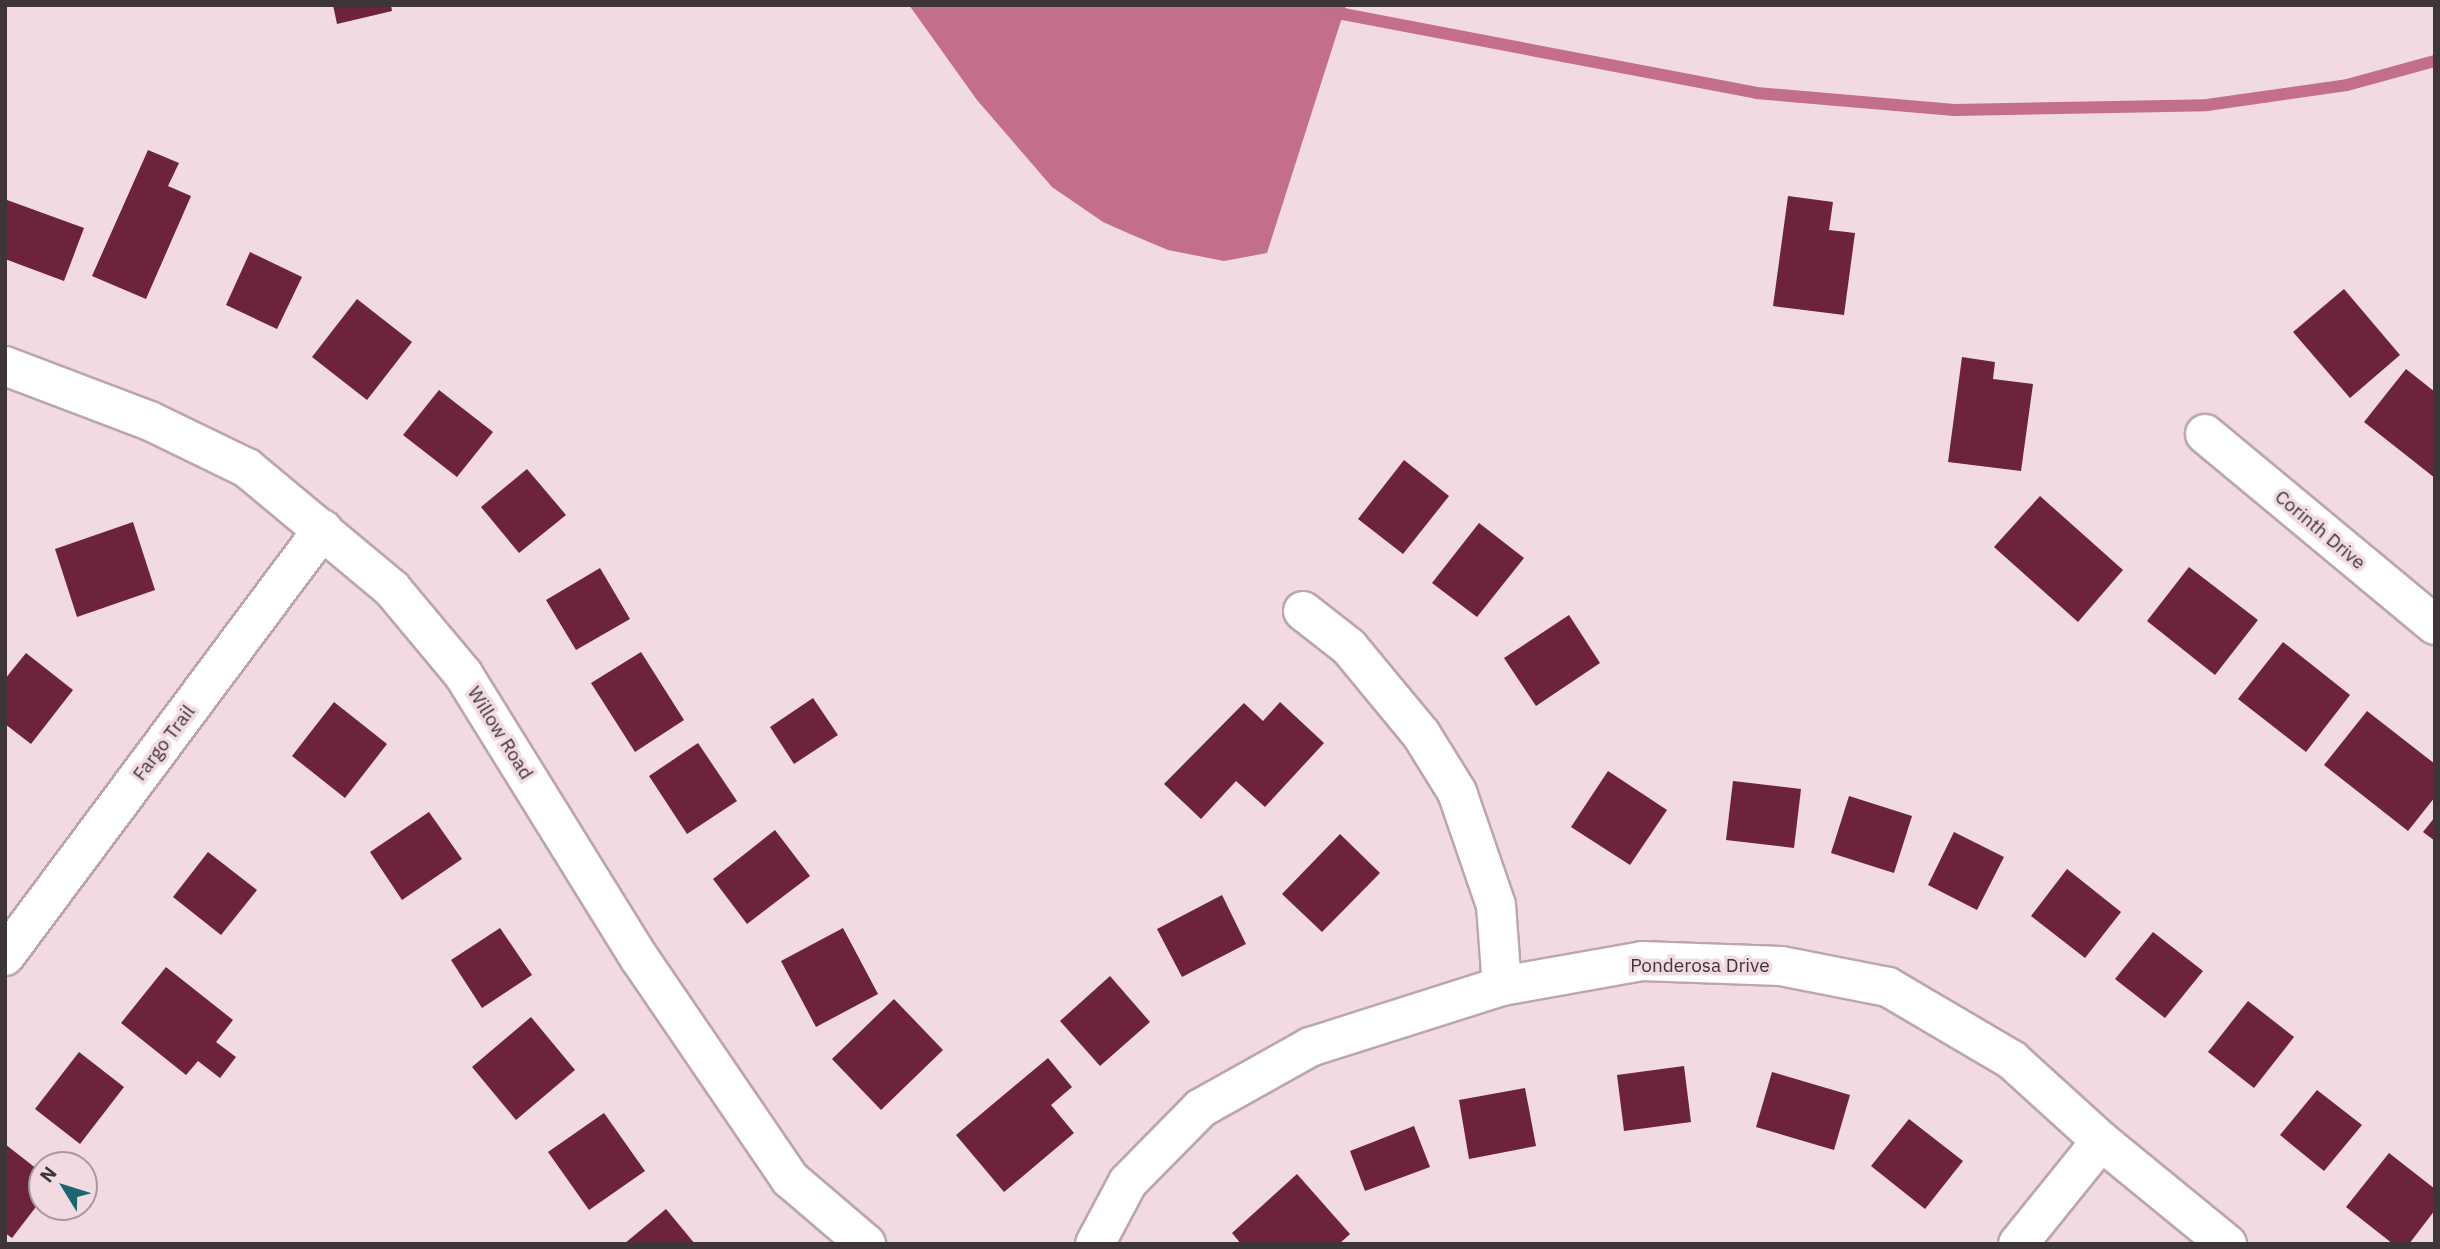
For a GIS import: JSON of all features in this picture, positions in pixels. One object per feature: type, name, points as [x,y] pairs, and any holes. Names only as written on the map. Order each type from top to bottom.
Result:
[{"type":"street","name":"Willow Road","points":[[5,366],[150,421],[247,468],[392,589],[463,674],[640,959],[790,1179],[866,1244]]},
{"type":"street","name":"Corinth Drive","points":[[2205,434],[2435,625]]},
{"type":"street","name":"Fargo Trail","points":[[5,956],[323,530]]},
{"type":"street","points":[[1303,611],[1349,647],[1420,734],[1457,792],[1496,905],[1502,986]]},
{"type":"street","name":"Ponderosa Drive","points":[[1095,1244],[1128,1182],[1201,1108],[1310,1047],[1502,986],[1642,961],[1781,966],[1888,987],[2012,1060],[2101,1141],[2227,1244]]},
{"type":"street","points":[[2018,1244],[2101,1141]]},
{"type":"shaded area","points":[[909,5],[1346,5],[1267,253],[1224,261],[1168,250],[1130,234],[1103,222],[1052,187],[977,100]]},
{"type":"building","points":[[333,5],[391,5],[392,11],[337,24]]},
{"type":"building","points":[[148,150],[179,163],[168,186],[191,196],[146,299],[92,276]]},
{"type":"building","points":[[1788,196],[1833,202],[1829,230],[1855,233],[1844,315],[1773,306]]},
{"type":"building","points":[[7,200],[84,228],[64,281],[5,259]]},
{"type":"building","points":[[250,252],[302,277],[277,329],[226,305]]},
{"type":"building","points":[[2344,289],[2400,355],[2350,398],[2293,332]]},
{"type":"building","points":[[357,299],[412,342],[367,400],[312,357]]},
{"type":"building","points":[[1962,357],[1995,362],[1993,379],[2033,384],[2021,471],[1948,462]]},
{"type":"building","points":[[2406,369],[2435,392],[2435,478],[2364,422]]},
{"type":"building","points":[[439,390],[493,432],[457,477],[403,435]]},
{"type":"building","points":[[1404,460],[1449,496],[1403,554],[1358,519]]},
{"type":"building","points":[[527,469],[566,515],[519,553],[481,507]]},
{"type":"building","points":[[2040,496],[2123,570],[2078,622],[1994,547]]},
{"type":"building","points":[[133,522],[155,590],[77,617],[55,549]]},
{"type":"building","points":[[1479,523],[1524,558],[1477,617],[1432,583]]},
{"type":"building","points":[[2189,567],[2258,620],[2215,675],[2147,621]]},
{"type":"building","points":[[600,568],[630,619],[576,650],[546,600]]},
{"type":"building","points":[[1569,615],[1600,663],[1536,706],[1504,658]]},
{"type":"building","points":[[2283,642],[2350,695],[2306,752],[2238,699]]},
{"type":"building","points":[[641,652],[684,720],[635,752],[591,683]]},
{"type":"building","points":[[26,653],[73,690],[31,744],[5,724],[5,679]]},
{"type":"building","points":[[813,698],[838,735],[794,764],[770,727]]},
{"type":"building","points":[[334,702],[387,744],[345,798],[292,756]]},
{"type":"building","points":[[1280,702],[1324,743],[1265,807],[1236,781],[1201,819],[1164,784],[1244,703],[1263,721]]},
{"type":"building","points":[[2367,711],[2435,764],[2435,797],[2408,831],[2324,765]]},
{"type":"building","points":[[698,743],[737,801],[687,834],[649,776]]},
{"type":"building","points":[[1608,771],[1667,810],[1630,865],[1571,827]]},
{"type":"building","points":[[1733,781],[1801,789],[1794,848],[1726,840]]},
{"type":"building","points":[[1849,796],[1912,816],[1894,873],[1831,853]]},
{"type":"building","points":[[429,812],[462,859],[402,900],[370,852]]},
{"type":"building","points":[[2435,817],[2435,841],[2423,832]]},
{"type":"building","points":[[775,830],[810,876],[747,924],[713,879]]},
{"type":"building","points":[[1954,832],[2004,857],[1977,910],[1928,885]]},
{"type":"building","points":[[1340,834],[1380,873],[1322,932],[1282,894]]},
{"type":"building","points":[[208,852],[257,890],[221,935],[173,897]]},
{"type":"building","points":[[2067,869],[2121,912],[2085,958],[2031,916]]},
{"type":"building","points":[[1222,895],[1246,944],[1182,977],[1157,929]]},
{"type":"building","points":[[500,928],[532,975],[482,1008],[451,960]]},
{"type":"building","points":[[843,928],[878,994],[816,1027],[781,961]]},
{"type":"building","points":[[2153,932],[2203,971],[2165,1018],[2115,979]]},
{"type":"building","points":[[166,967],[233,1020],[216,1042],[236,1057],[220,1078],[198,1061],[186,1075],[121,1023]]},
{"type":"building","points":[[1110,976],[1150,1022],[1100,1066],[1060,1021]]},
{"type":"building","points":[[894,999],[943,1050],[881,1110],[832,1059]]},
{"type":"building","points":[[2248,1001],[2294,1037],[2254,1088],[2208,1052]]},
{"type":"building","points":[[531,1017],[575,1070],[516,1120],[472,1067]]},
{"type":"building","points":[[79,1052],[124,1087],[80,1144],[35,1109]]},
{"type":"building","points":[[1048,1058],[1072,1087],[1051,1105],[1074,1133],[1004,1192],[956,1135]]},
{"type":"building","points":[[1684,1066],[1691,1122],[1624,1131],[1617,1075]]},
{"type":"building","points":[[1772,1072],[1850,1095],[1834,1150],[1756,1127]]},
{"type":"building","points":[[1525,1088],[1536,1146],[1469,1159],[1459,1100]]},
{"type":"building","points":[[2317,1090],[2362,1125],[2324,1171],[2280,1135]]},
{"type":"building","points":[[604,1113],[645,1171],[589,1210],[548,1152]]},
{"type":"building","points":[[1909,1119],[1963,1161],[1925,1209],[1871,1166]]},
{"type":"building","points":[[1414,1126],[1430,1167],[1365,1191],[1350,1151]]},
{"type":"building","points":[[5,1144],[28,1162],[28,1217],[12,1238],[5,1233]]},
{"type":"building","points":[[2389,1153],[2435,1189],[2435,1210],[2409,1244],[2393,1244],[2346,1207]]},
{"type":"building","points":[[1297,1174],[1350,1234],[1339,1244],[1241,1244],[1232,1233]]},
{"type":"building","points":[[666,1209],[695,1244],[624,1244]]},
{"type":"waterway","points":[[1333,5],[1343,14],[1756,93],[1954,110],[2207,105],[2347,85],[2435,61]]}]
